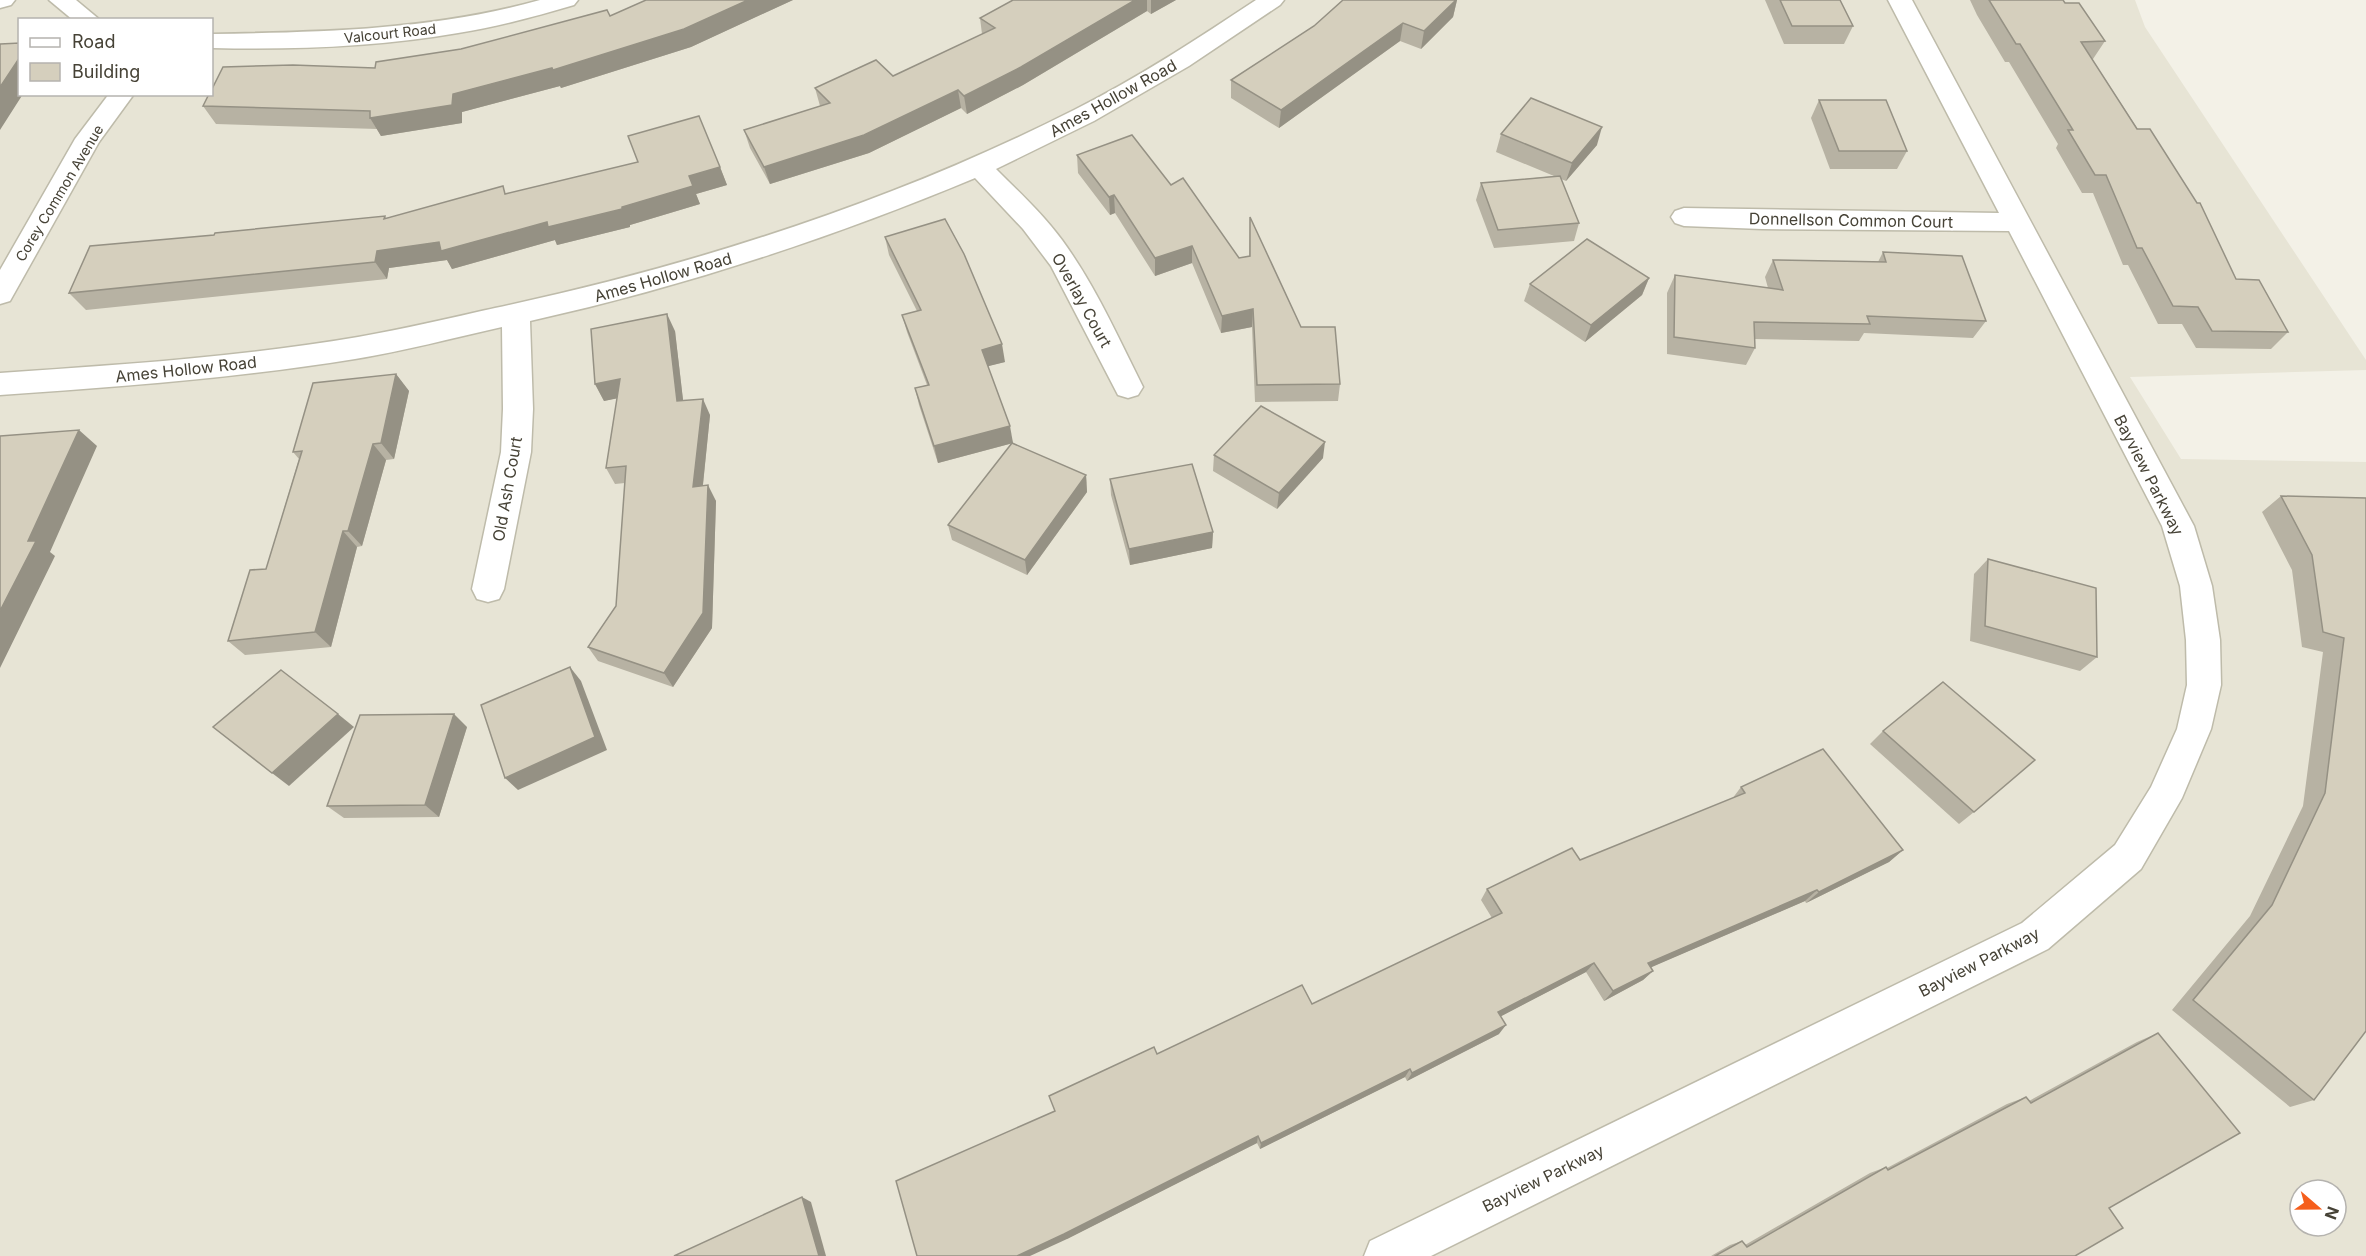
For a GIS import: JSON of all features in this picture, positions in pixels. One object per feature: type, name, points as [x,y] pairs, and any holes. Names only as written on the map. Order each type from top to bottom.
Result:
[{"type":"street","points":[[61,0],[86,18]]},
{"type":"street","name":"Valcourt Road","points":[[213,42],[328,40],[391,35],[460,26],[566,0]]},
{"type":"street","name":"Ames Hollow Road","points":[[0,384],[193,370],[357,348],[516,315],[643,284],[802,236],[979,166],[1122,95],[1205,46],[1272,0]]},
{"type":"street","name":"Bayview Parkway","points":[[1385,1256],[2035,936],[2128,857],[2158,808],[2194,729],[2204,685],[2203,640],[2196,586],[2178,526],[1900,0]]},
{"type":"street","name":"Corey Common Avenue","points":[[0,294],[88,139],[120,96]]},
{"type":"street","name":"Overlay Court","points":[[979,166],[1035,225],[1061,258],[1085,300],[1128,387]]},
{"type":"street","name":"Donnellson Common Court","points":[[1684,217],[1762,220],[2017,222]]},
{"type":"street","name":"Old Ash Court","points":[[488,589],[516,452],[518,409],[516,315]]},
{"type":"shaded area","points":[[0,0],[2135,0],[2145,27],[2366,360],[2366,370],[2130,377],[2181,459],[2366,462],[2366,1256],[0,1256]]},
{"type":"building","points":[[646,0],[748,0],[684,29],[553,70],[552,68],[453,94],[452,105],[370,118],[370,111],[203,106],[208,96],[213,96],[213,87],[223,67],[293,65],[375,68],[376,62],[461,49],[607,10],[610,16]]},
{"type":"building","points":[[1013,0],[1135,0],[1021,67],[964,96],[958,90],[864,135],[764,167],[744,130],[830,103],[815,88],[876,60],[893,76],[995,28],[980,18]]},
{"type":"building","points":[[1343,0],[1456,0],[1424,31],[1403,23],[1281,110],[1231,80],[1314,26]]},
{"type":"building","points":[[1780,0],[1840,0],[1853,26],[1792,26]]},
{"type":"building","points":[[1989,0],[2063,0],[2065,3],[2079,3],[2105,41],[2081,42],[2137,129],[2150,129],[2197,203],[2200,203],[2236,279],[2259,280],[2288,332],[2212,331],[2198,307],[2173,306],[2142,248],[2137,248],[2106,175],[2095,175],[2068,130],[2073,130],[2020,44],[2016,44]]},
{"type":"building","points":[[18,43],[18,60],[0,87],[0,44]]},
{"type":"building","points":[[1531,98],[1602,127],[1572,163],[1501,134]]},
{"type":"building","points":[[1819,100],[1886,100],[1907,151],[1839,151]]},
{"type":"building","points":[[699,116],[720,167],[689,176],[693,186],[622,207],[622,209],[548,227],[547,222],[441,251],[439,242],[377,251],[375,262],[69,293],[90,246],[385,216],[384,219],[503,186],[505,194],[638,162],[628,136]]},
{"type":"building","points":[[1132,135],[1171,185],[1183,178],[1239,258],[1250,256],[1250,217],[1301,327],[1335,327],[1340,384],[1257,385],[1253,309],[1222,316],[1192,246],[1155,258],[1114,195],[1109,197],[1077,155]]},
{"type":"building","points":[[1560,176],[1579,223],[1498,230],[1481,183]]},
{"type":"building","points":[[945,219],[964,254],[1002,344],[982,350],[1010,426],[934,446],[915,388],[929,385],[902,315],[921,310],[885,237]]},
{"type":"building","points":[[1587,239],[1649,278],[1591,325],[1530,284]]},
{"type":"building","points":[[1883,252],[1962,256],[1986,321],[1867,316],[1870,324],[1754,322],[1755,348],[1674,337],[1675,275],[1783,290],[1773,260],[1886,262]]},
{"type":"building","points":[[667,314],[677,401],[703,399],[693,487],[708,485],[703,613],[664,673],[588,647],[616,606],[626,466],[606,468],[620,379],[595,384],[591,329]]},
{"type":"building","points":[[396,374],[381,443],[373,444],[348,531],[343,531],[315,632],[228,641],[250,570],[266,569],[302,451],[293,452],[313,383]]},
{"type":"building","points":[[1261,406],[1325,442],[1279,493],[1214,455]]},
{"type":"building","points":[[79,430],[28,541],[36,541],[0,611],[0,436]]},
{"type":"building","points":[[1012,443],[1086,475],[1025,560],[948,525]]},
{"type":"building","points":[[1192,464],[1213,532],[1129,549],[1110,479]]},
{"type":"building","points":[[2281,496],[2366,498],[2366,1031],[2314,1100],[2193,1000],[2272,905],[2325,793],[2344,638],[2323,632],[2312,555]]},
{"type":"building","points":[[1988,559],[2096,588],[2097,657],[1985,626]]},
{"type":"building","points":[[570,667],[595,737],[505,778],[481,705]]},
{"type":"building","points":[[281,670],[338,714],[272,773],[213,727]]},
{"type":"building","points":[[1943,682],[2035,760],[1974,812],[1883,731]]},
{"type":"building","points":[[454,714],[425,805],[327,806],[360,715]]},
{"type":"building","points":[[1823,749],[1903,850],[1819,892],[1817,890],[1648,963],[1653,971],[1613,991],[1594,963],[1498,1012],[1506,1025],[1412,1073],[1410,1069],[1261,1143],[1258,1136],[1017,1256],[917,1256],[896,1181],[1055,1111],[1049,1096],[1154,1047],[1157,1054],[1302,985],[1312,1004],[1502,913],[1487,889],[1572,848],[1580,860],[1745,793],[1741,787]]},
{"type":"building","points":[[2158,1033],[2240,1133],[2109,1208],[2123,1228],[2075,1256],[1715,1256],[1742,1241],[1747,1247],[1886,1167],[1888,1170],[2026,1097],[2031,1103]]},
{"type":"building","points":[[802,1197],[819,1256],[674,1256]]}]
